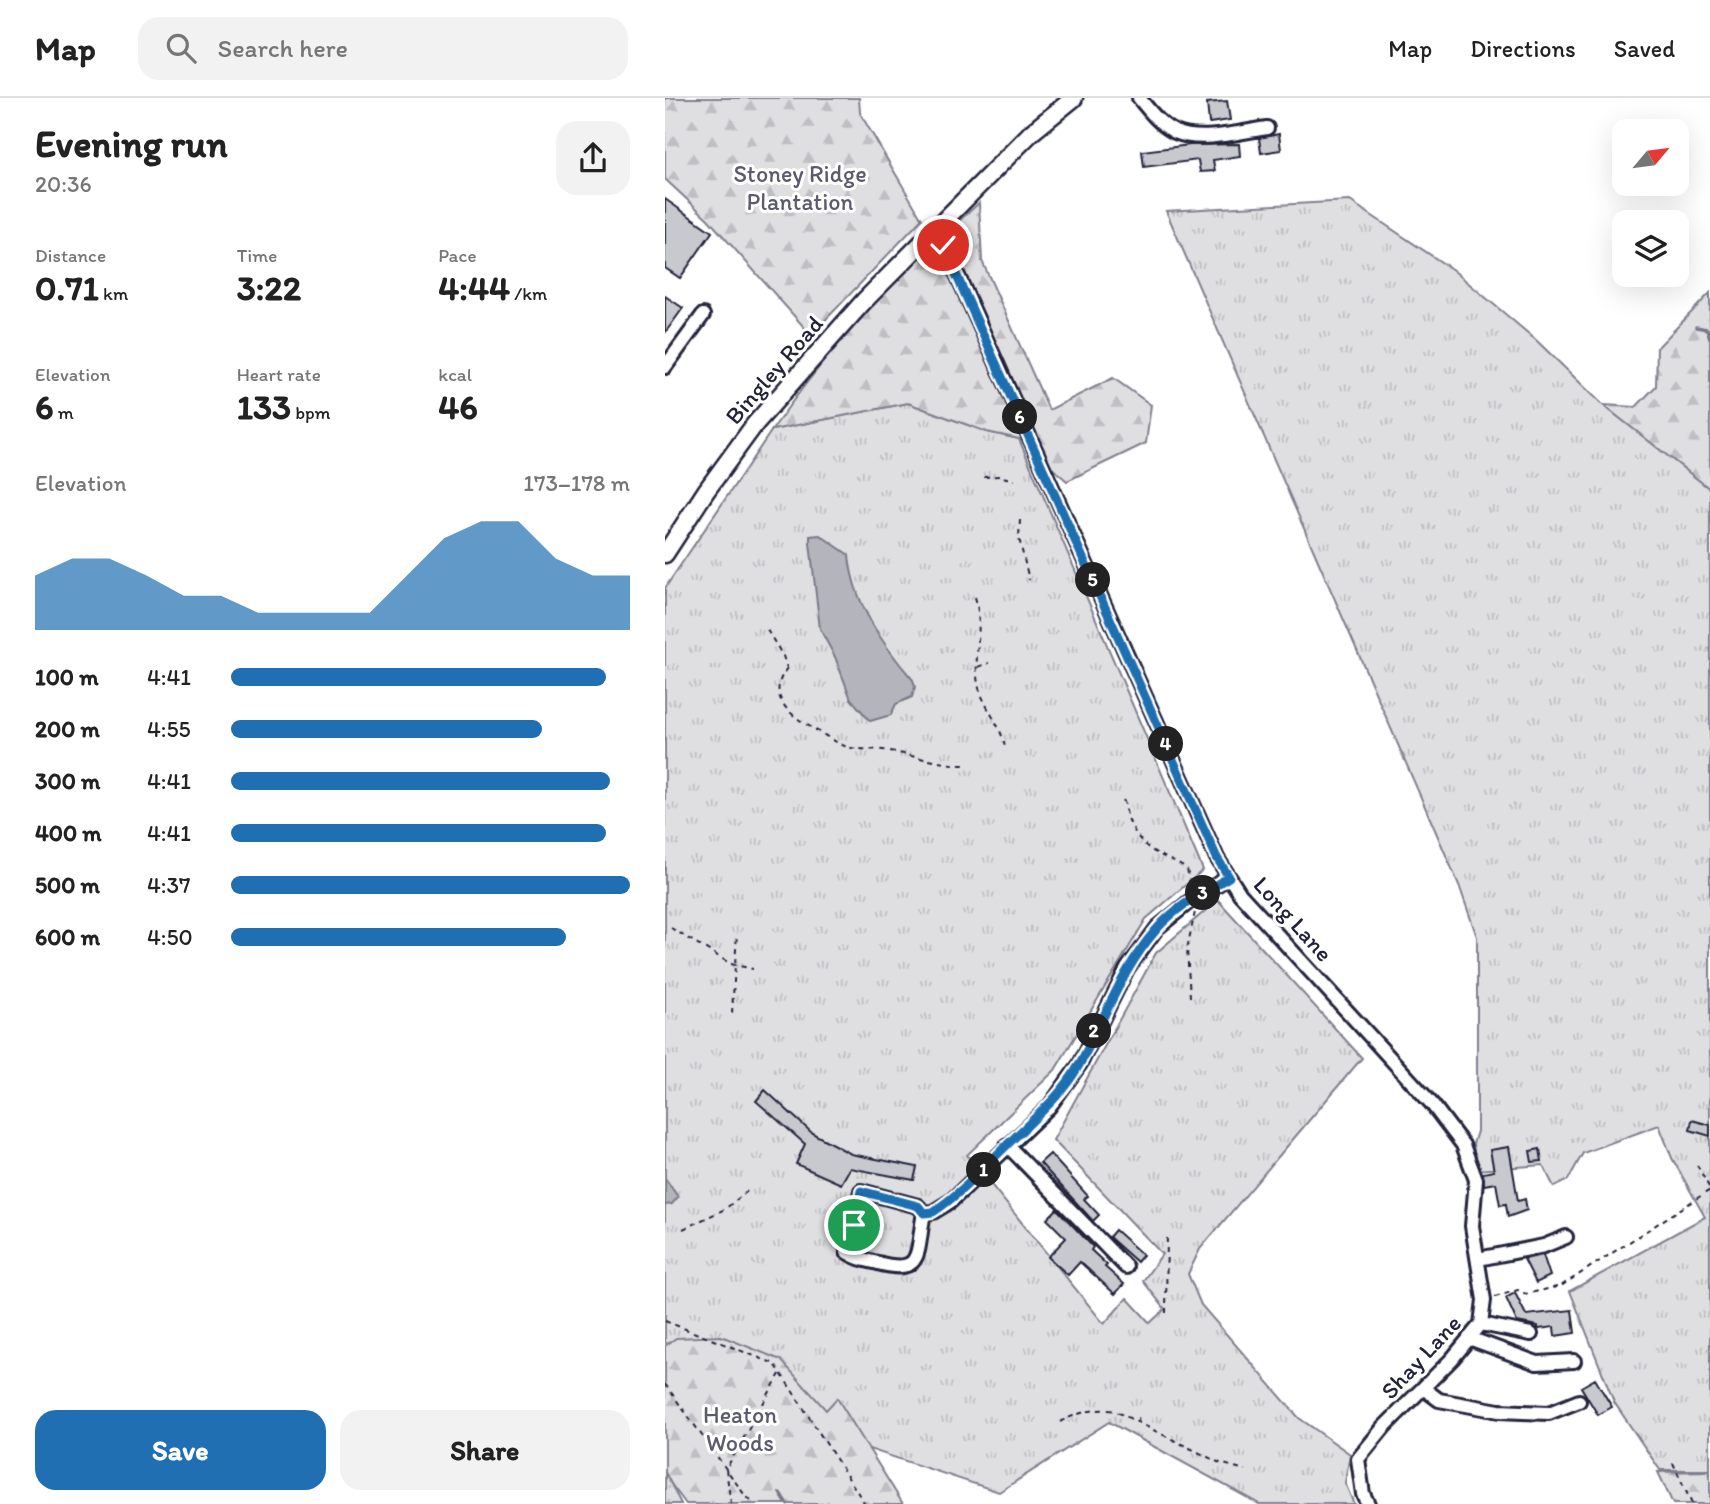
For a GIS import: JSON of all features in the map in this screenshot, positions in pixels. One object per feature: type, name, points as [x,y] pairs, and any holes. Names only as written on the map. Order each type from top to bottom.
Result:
[{"type":"main road","name":"Bingley Road","points":[[665,554],[706,491],[755,424],[933,228],[1032,132],[1073,98]]},
{"type":"street","points":[[1139,98],[1175,132],[1207,135],[1268,128]]},
{"type":"street","name":"Long Lane","points":[[933,228],[948,255],[1217,858],[1240,894],[1432,1104],[1463,1145]]},
{"type":"street","points":[[665,367],[702,315]]},
{"type":"street","points":[[924,1213],[933,1212],[951,1200],[1049,1107],[1080,1064],[1126,969],[1157,928],[1189,902],[1229,877]]},
{"type":"street","points":[[1007,1145],[1126,1267]]},
{"type":"street","name":"Shay Lane","points":[[1368,1504],[1363,1494],[1358,1459],[1384,1427],[1481,1324],[1484,1300],[1472,1226],[1476,1180],[1463,1145]]},
{"type":"street","points":[[861,1191],[918,1206],[924,1213],[914,1261],[907,1268],[896,1269],[855,1258],[847,1252],[861,1191]]},
{"type":"street","points":[[1478,1259],[1544,1246],[1566,1237]]},
{"type":"street","points":[[1481,1324],[1531,1334]]},
{"type":"street","points":[[1469,1338],[1537,1363],[1574,1361]]},
{"type":"street","points":[[1423,1388],[1439,1400],[1499,1411],[1549,1413],[1579,1401]]},
{"type":"path","points":[[985,477],[999,476],[1014,480]]},
{"type":"path","points":[[1020,520],[1019,538],[1029,580]]},
{"type":"path","points":[[975,597],[980,632],[977,667],[982,698],[1004,738],[1005,748]]},
{"type":"path","points":[[767,630],[789,674]]},
{"type":"path","points":[[977,667],[989,663]]},
{"type":"path","points":[[787,668],[779,683],[778,695],[782,706],[791,715],[819,732],[848,747],[888,751],[964,765]]},
{"type":"path","points":[[1123,800],[1127,817],[1140,842],[1151,852],[1187,869],[1191,888]]},
{"type":"path","points":[[1190,997],[1187,949],[1190,929],[1196,916],[1195,907]]},
{"type":"path","points":[[671,928],[735,965],[753,969]]},
{"type":"path","points":[[733,1013],[737,933]]},
{"type":"path","points":[[1484,1300],[1518,1290],[1526,1294],[1561,1286],[1710,1190],[1697,1165]]},
{"type":"path","points":[[683,1229],[725,1209],[750,1189]]},
{"type":"path","points":[[1166,1313],[1167,1233]]},
{"type":"path","points":[[665,1321],[775,1364],[865,1504]]},
{"type":"path","points":[[731,1504],[726,1469],[781,1373]]},
{"type":"path","points":[[665,1384],[754,1504]]},
{"type":"path","points":[[1060,1422],[1076,1413],[1098,1409],[1115,1410],[1220,1464],[1245,1470]]},
{"type":"path","points":[[1137,1422],[1140,1414]]},
{"type":"path","points":[[1673,1463],[1692,1504]]},
{"type":"green space","name":"Stoney Ridge Plantation","points":[[665,98],[859,98],[860,113],[922,219],[811,335],[708,219],[665,179]]},
{"type":"green space","points":[[1350,201],[1453,270],[1536,340],[1603,405],[1710,489],[1710,1470],[1660,1470],[1614,1402],[1570,1291],[1705,1217],[1672,1158],[1659,1125],[1583,1153],[1568,1180],[1554,1187],[1543,1165],[1476,1170],[1473,1144],[1477,1131],[1477,937],[1459,885],[1166,211]]},
{"type":"green space","points":[[979,203],[982,261],[1049,410],[1113,378],[1151,405],[1146,443],[1067,481],[1019,439],[987,432],[908,403],[772,430],[818,369],[868,310],[922,255]]},
{"type":"green space","points":[[1710,293],[1710,489],[1603,405],[1636,407],[1656,386],[1657,348]]},
{"type":"green space","points":[[908,403],[987,432],[1019,439],[1203,870],[1146,919],[1055,1070],[967,1155],[1104,1324],[1127,1298],[1150,1323],[1165,1309],[1143,1281],[1162,1254],[1053,1140],[1156,953],[1218,900],[1362,1058],[1200,1249],[1188,1274],[1201,1305],[1299,1418],[1350,1454],[1345,1483],[1354,1504],[1259,1504],[1109,1422],[999,1492],[739,1406],[665,1342],[665,588],[772,430]]},
{"type":"green space","name":"Heaton Woods","points":[[721,1336],[781,1360],[826,1410],[837,1398],[903,1504],[686,1504],[665,1476],[665,1346],[676,1338]]},
{"type":"green space","points":[[1710,1471],[1710,1504],[1673,1504],[1658,1472]]},
{"type":"green space","points":[[665,1472],[681,1504],[665,1504]]},
{"type":"shaded area","points":[[820,535],[849,555],[856,590],[871,622],[913,680],[915,687],[912,697],[896,704],[891,715],[870,721],[851,699],[835,657],[820,629],[810,536]]},
{"type":"shaded area","points":[[665,1178],[678,1197],[672,1204],[665,1205]]},
{"type":"building","points":[[1227,101],[1230,120],[1209,123],[1207,103]]},
{"type":"building","points":[[1279,134],[1281,150],[1261,153],[1259,138]]},
{"type":"building","points":[[1239,144],[1240,156],[1213,160],[1215,171],[1200,172],[1198,160],[1144,167],[1142,151],[1190,145]]},
{"type":"building","points":[[665,199],[712,232],[680,278],[665,268]]},
{"type":"building","points":[[665,296],[683,308],[665,333]]},
{"type":"building","points":[[765,1090],[812,1133],[851,1154],[917,1167],[914,1180],[850,1168],[841,1184],[796,1164],[805,1144],[756,1101]]},
{"type":"building","points":[[1692,1120],[1710,1125],[1710,1136],[1690,1130]]},
{"type":"building","points":[[1509,1147],[1518,1201],[1525,1199],[1527,1210],[1508,1217],[1506,1204],[1500,1205],[1496,1183],[1484,1185],[1483,1173],[1494,1171],[1490,1150]]},
{"type":"building","points":[[1540,1149],[1542,1161],[1532,1162],[1530,1151]]},
{"type":"building","points":[[1050,1154],[1088,1196],[1084,1199],[1099,1215],[1093,1221],[1040,1163]]},
{"type":"building","points":[[1057,1209],[1093,1247],[1091,1250],[1107,1265],[1105,1267],[1124,1284],[1115,1294],[1080,1262],[1068,1275],[1048,1257],[1066,1238],[1047,1219]]},
{"type":"building","points":[[1115,1230],[1143,1255],[1137,1262],[1109,1237]]},
{"type":"building","points":[[1543,1255],[1550,1276],[1536,1283],[1524,1259]]},
{"type":"building","points":[[1515,1293],[1526,1315],[1572,1310],[1575,1333],[1555,1336],[1554,1327],[1538,1329],[1538,1326],[1517,1322],[1506,1298]]},
{"type":"building","points":[[1595,1379],[1612,1407],[1598,1415],[1581,1387]]},
{"type":"waterway","points":[[1696,327],[1707,329],[1710,338]]},
{"type":"waterway","points":[[780,1493],[787,1504]]},
{"type":"route","points":[[854,1225],[861,1191],[918,1206],[924,1213],[933,1212],[981,1173],[1049,1107],[1080,1064],[1126,969],[1157,928],[1189,902],[1229,877],[1217,858],[943,245]]}]
